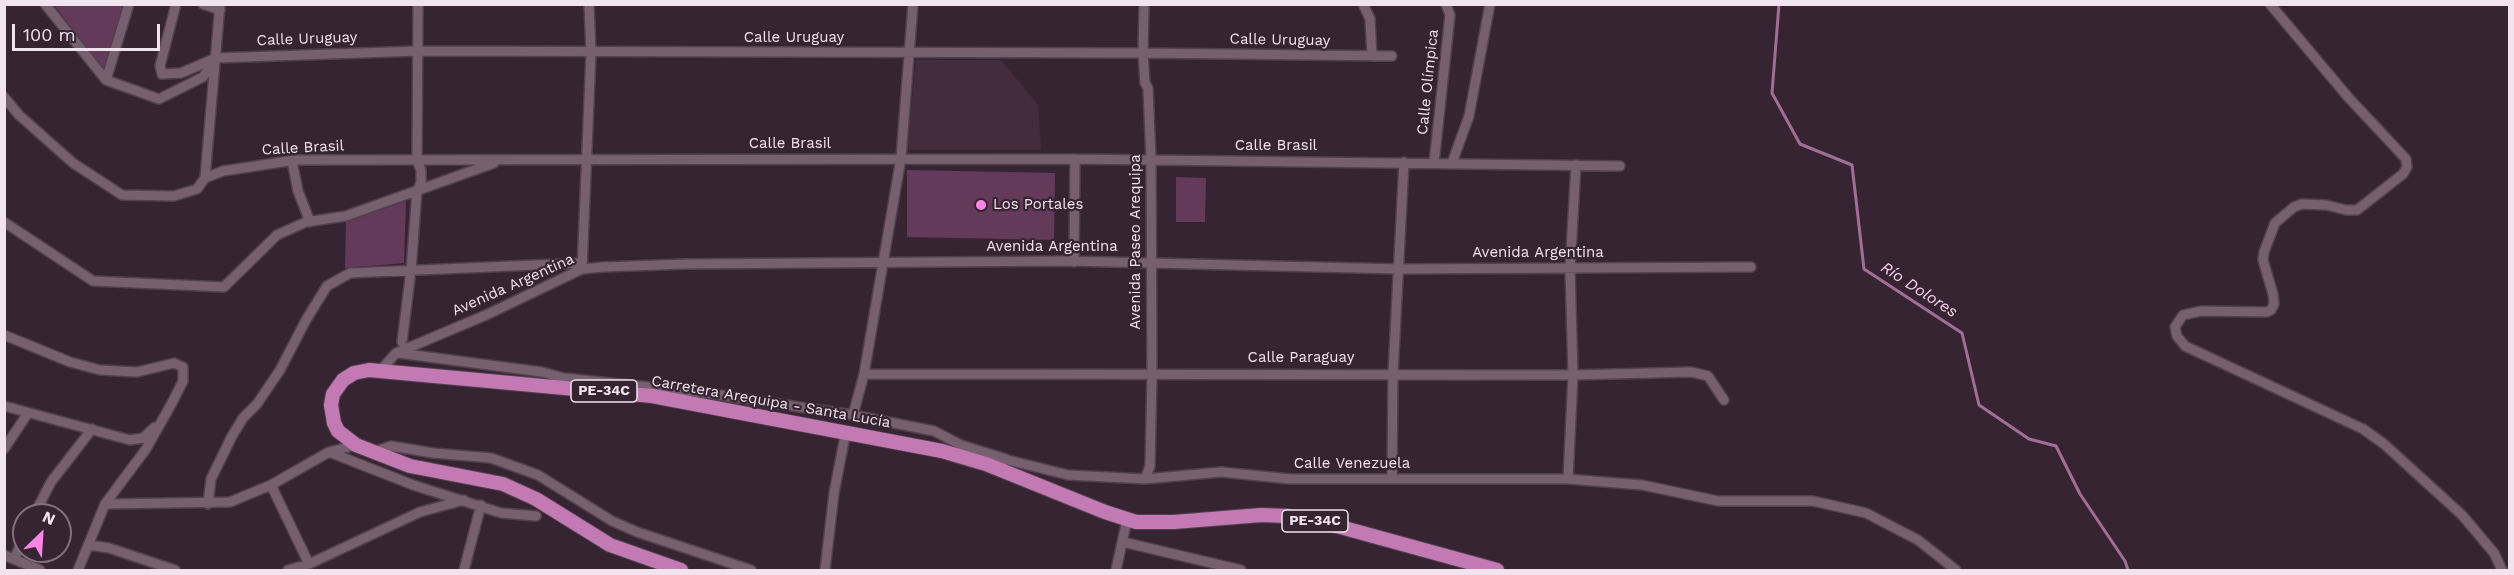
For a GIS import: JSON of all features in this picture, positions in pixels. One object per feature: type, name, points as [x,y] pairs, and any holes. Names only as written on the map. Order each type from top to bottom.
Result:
[{"type":"main road","name":"Carretera Arequipa - Santa Lucía","points":[[681,570],[610,545],[536,499],[503,484],[410,466],[356,445],[338,431],[334,423],[331,405],[333,394],[343,380],[369,370],[652,396],[942,451],[986,464],[1127,520],[1155,522],[1261,515],[1287,516],[1333,525],[1497,570]]},
{"type":"street","points":[[45,4],[106,80],[159,99],[203,77],[216,58]]},
{"type":"street","points":[[106,80],[129,4]]},
{"type":"street","points":[[176,4],[160,66],[162,74],[181,73],[216,58]]},
{"type":"street","points":[[203,4],[220,7],[206,178]]},
{"type":"street","points":[[402,342],[411,270],[417,191],[422,183],[421,170],[417,161],[418,4]]},
{"type":"street","points":[[208,504],[211,479],[232,436],[280,370],[327,286],[350,273],[582,266],[591,53],[589,4]]},
{"type":"street","points":[[853,416],[864,374],[901,158],[913,4]]},
{"type":"street","name":"Avenida Paseo Arequipa","points":[[1144,4],[1143,53],[1145,83],[1148,88],[1151,160],[1152,374],[1150,466],[1145,479]]},
{"type":"street","points":[[1363,4],[1370,19],[1372,56]]},
{"type":"street","name":"Calle Olímpica","points":[[1434,163],[1450,15],[1446,4]]},
{"type":"street","points":[[1452,163],[1468,116],[1490,4]]},
{"type":"street","points":[[2270,4],[2348,98],[2406,159],[2407,167],[2403,174],[2357,210],[2302,204],[2294,207],[2275,223],[2263,260],[2273,294],[2274,304],[2271,310],[2267,312],[2201,311],[2183,315],[2175,327],[2176,336],[2185,346],[2363,429],[2384,444],[2462,515],[2494,553],[2502,570]]},
{"type":"street","name":"Calle Uruguay","points":[[216,58],[418,51],[1392,56]]},
{"type":"street","name":"Calle Brasil","points":[[4,97],[19,115],[73,163],[122,195],[174,196],[197,189],[206,178],[223,171],[292,161],[901,158],[1620,166]]},
{"type":"street","points":[[1074,261],[1075,159]]},
{"type":"street","points":[[4,222],[93,280],[224,287],[277,235],[310,222],[346,216],[501,160]]},
{"type":"street","points":[[292,161],[298,191],[310,222]]},
{"type":"street","points":[[1392,479],[1393,373],[1404,162]]},
{"type":"street","points":[[1568,479],[1574,375],[1570,268],[1576,165]]},
{"type":"street","name":"Avenida Argentina","points":[[380,371],[396,353],[486,315],[582,266],[1074,261],[1399,269],[1751,267]]},
{"type":"street","points":[[4,335],[70,362],[100,370],[137,372],[174,363],[183,367],[183,381],[146,449],[105,504],[78,570]]},
{"type":"street","points":[[396,353],[542,372],[564,378],[706,393],[853,416],[934,431],[961,445],[1008,460]]},
{"type":"street","name":"Calle Paraguay","points":[[864,374],[1574,375],[1702,373],[1708,376],[1724,400]]},
{"type":"street","points":[[4,406],[130,440],[143,438],[163,419]]},
{"type":"street","points":[[4,449],[28,413]]},
{"type":"street","points":[[40,503],[51,482],[92,429]]},
{"type":"street","points":[[825,570],[834,493],[846,431]]},
{"type":"street","points":[[105,504],[230,502],[271,485],[329,452],[356,445]]},
{"type":"street","points":[[373,452],[391,446],[491,458],[538,475],[612,521],[637,532],[751,570]]},
{"type":"street","points":[[329,452],[414,485],[501,513],[536,516]]},
{"type":"street","name":"Calle Venezuela","points":[[986,464],[1008,460],[1068,475],[1145,479],[1221,472],[1290,479],[1568,479],[1642,485],[1718,501],[1813,501],[1866,513],[1918,540],[1956,570]]},
{"type":"street","points":[[271,485],[309,564]]},
{"type":"street","points":[[288,570],[309,564],[420,512],[464,500]]},
{"type":"street","points":[[464,570],[481,505]]},
{"type":"street","points":[[1116,570],[1127,520]]},
{"type":"street","points":[[1123,542],[1240,570]]},
{"type":"street","points":[[88,544],[109,548],[175,570]]},
{"type":"street","points":[[23,563],[40,570]]},
{"type":"shaded area","points":[[54,5],[125,5],[104,72],[59,11]]},
{"type":"shaded area","points":[[916,60],[1001,60],[1038,105],[1041,150],[907,150]]},
{"type":"shaded area","name":"Los Portales","points":[[907,170],[1055,173],[1054,240],[907,237]]},
{"type":"shaded area","points":[[1176,177],[1206,178],[1205,222],[1176,222]]},
{"type":"shaded area","points":[[406,201],[404,263],[345,268],[346,222]]},
{"type":"waterway","name":"Río Dolores","points":[[1779,4],[1772,93],[1800,144],[1852,165],[1864,269],[1962,333],[1979,405],[2029,439],[2056,446],[2080,494],[2125,561],[2128,570]]},
{"type":"place","name":"Los Portales","points":[[981,205]]}]
